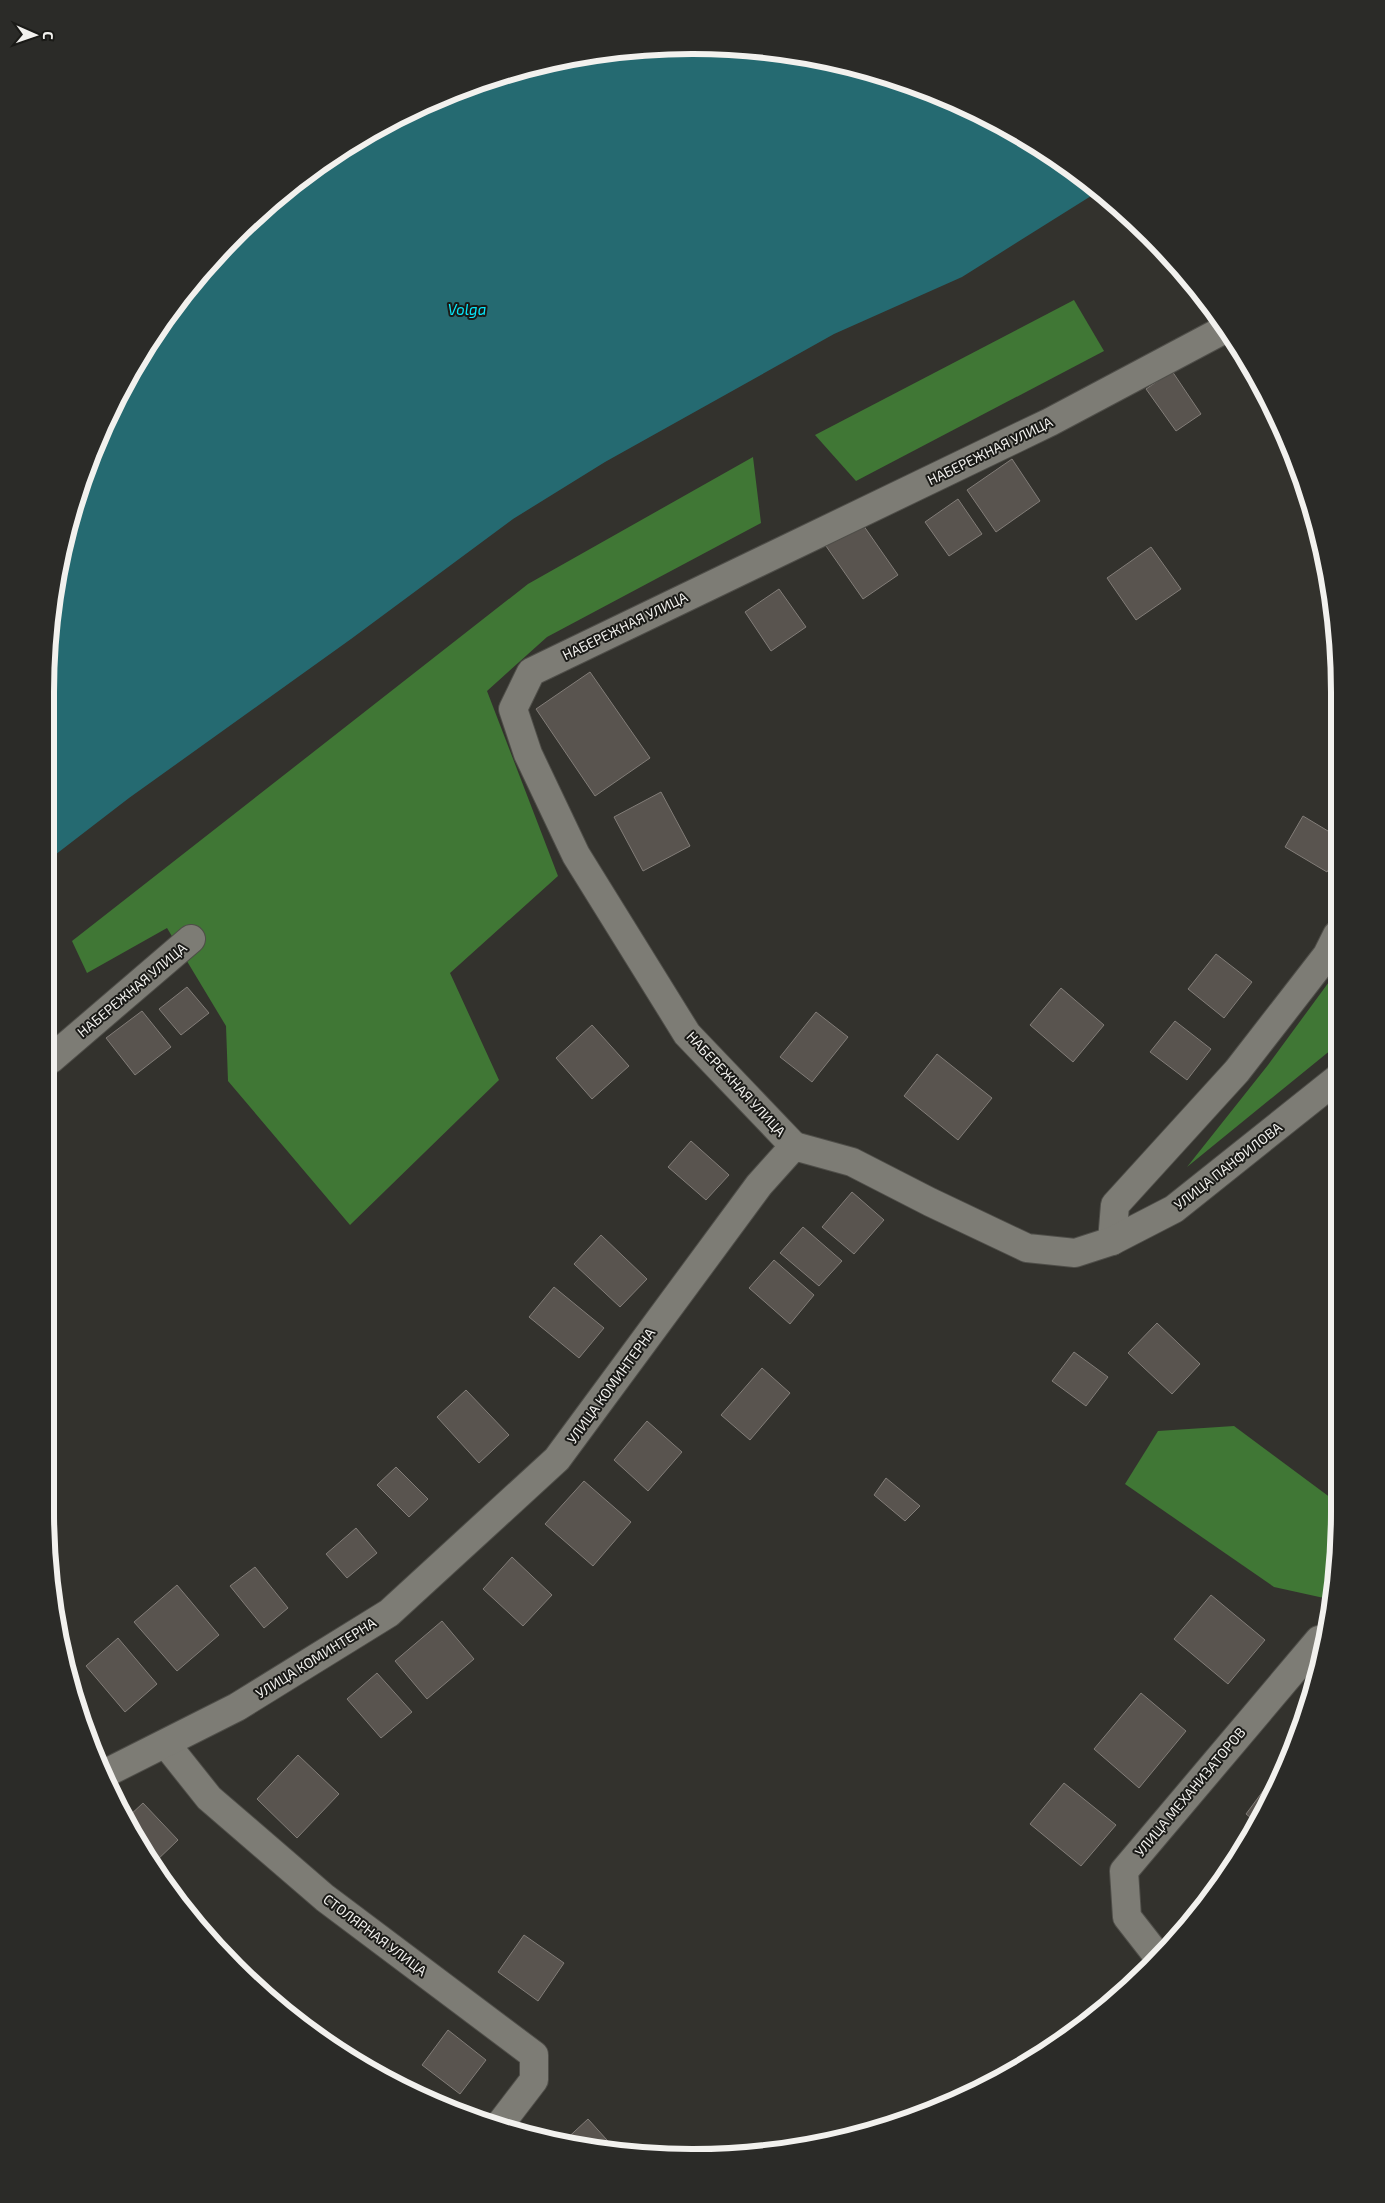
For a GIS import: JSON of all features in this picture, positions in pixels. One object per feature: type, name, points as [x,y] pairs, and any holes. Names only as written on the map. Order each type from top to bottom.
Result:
[{"type":"street","name":"НАБЕРЕЖНАЯ УЛИЦА","points":[[794,1146],[687,1034],[576,855],[528,754],[513,710],[531,672],[1050,422],[1220,332]]},
{"type":"street","name":"НАБЕРЕЖНАЯ УЛИЦА","points":[[54,1056],[192,940]]},
{"type":"street","points":[[794,1146],[852,1162],[1027,1248],[1075,1253],[1112,1241],[1115,1205],[1237,1071],[1327,955],[1331,947]]},
{"type":"street","name":"УЛИЦА ПАНФИЛОВА","points":[[1112,1241],[1174,1209],[1331,1084]]},
{"type":"street","name":"УЛИЦА КОМИНТЕРНА","points":[[110,1771],[237,1707],[389,1613],[557,1460],[759,1185],[794,1146]]},
{"type":"street","name":"УЛИЦА МЕХАНИЗАТОРОВ","points":[[1154,1952],[1127,1917],[1124,1871],[1317,1642]]},
{"type":"street","name":"СТОЛЯРНАЯ УЛИЦА","points":[[166,1744],[209,1798],[325,1898],[534,2055],[534,2080],[503,2120]]},
{"type":"green space","points":[[1074,300],[1104,351],[856,481],[815,435]]},
{"type":"green space","points":[[753,457],[761,523],[547,637],[487,691],[558,876],[450,973],[499,1080],[350,1225],[228,1081],[226,1026],[167,928],[87,973],[72,941],[528,584]]},
{"type":"green space","points":[[1331,979],[1331,1050],[1187,1167],[1268,1065]]},
{"type":"green space","points":[[1234,1426],[1331,1498],[1330,1552],[1325,1598],[1274,1587],[1125,1484],[1158,1431]]},
{"type":"water","name":"Volga","points":[[651,55],[734,55],[776,59],[817,66],[898,88],[937,102],[1012,139],[1047,161],[1093,195],[962,277],[834,334],[605,462],[513,519],[351,639],[129,798],[54,856],[54,692],[59,609],[76,527],[102,448],[139,373],[161,338],[212,271],[271,212],[338,161],[373,139],[448,102],[527,76],[568,66],[609,59]]},
{"type":"building","points":[[1172,371],[1201,414],[1176,431],[1146,389]]},
{"type":"building","points":[[1012,459],[1040,501],[996,532],[967,490]]},
{"type":"building","points":[[958,499],[982,534],[949,556],[925,522]]},
{"type":"building","points":[[861,522],[898,575],[863,599],[826,546]]},
{"type":"building","points":[[1151,547],[1181,589],[1136,620],[1107,578]]},
{"type":"building","points":[[779,589],[806,627],[771,651],[745,612]]},
{"type":"building","points":[[590,672],[650,758],[595,796],[536,709]]},
{"type":"building","points":[[661,792],[690,846],[643,871],[614,817]]},
{"type":"building","points":[[1303,816],[1331,833],[1331,865],[1327,872],[1285,847]]},
{"type":"building","points":[[1216,954],[1252,982],[1224,1018],[1188,989]]},
{"type":"building","points":[[187,987],[209,1013],[181,1035],[159,1009]]},
{"type":"building","points":[[1061,988],[1104,1025],[1073,1062],[1030,1025]]},
{"type":"building","points":[[142,1011],[171,1047],[135,1075],[106,1038]]},
{"type":"building","points":[[816,1012],[848,1037],[812,1082],[780,1057]]},
{"type":"building","points":[[1175,1021],[1211,1049],[1187,1080],[1150,1052]]},
{"type":"building","points":[[592,1025],[629,1066],[592,1099],[556,1058]]},
{"type":"building","points":[[937,1054],[992,1098],[958,1140],[904,1096]]},
{"type":"building","points":[[691,1141],[729,1175],[706,1200],[668,1167]]},
{"type":"building","points":[[852,1192],[884,1220],[854,1254],[822,1227]]},
{"type":"building","points":[[803,1227],[842,1261],[819,1286],[780,1253]]},
{"type":"building","points":[[601,1235],[647,1279],[620,1307],[574,1264]]},
{"type":"building","points":[[774,1260],[814,1295],[790,1324],[749,1288]]},
{"type":"building","points":[[554,1287],[604,1328],[579,1358],[529,1317]]},
{"type":"building","points":[[1157,1323],[1200,1364],[1172,1394],[1128,1353]]},
{"type":"building","points":[[1074,1352],[1108,1377],[1086,1406],[1052,1381]]},
{"type":"building","points":[[762,1368],[790,1393],[750,1440],[721,1415]]},
{"type":"building","points":[[466,1390],[509,1435],[479,1463],[437,1417]]},
{"type":"building","points":[[647,1421],[682,1452],[648,1491],[614,1460]]},
{"type":"building","points":[[396,1467],[428,1499],[409,1517],[377,1485]]},
{"type":"building","points":[[886,1478],[920,1506],[905,1521],[874,1495]]},
{"type":"building","points":[[584,1481],[631,1522],[593,1566],[545,1524]]},
{"type":"building","points":[[356,1528],[377,1553],[347,1578],[326,1554]]},
{"type":"building","points":[[512,1557],[552,1595],[523,1626],[483,1589]]},
{"type":"building","points":[[255,1567],[288,1608],[264,1628],[230,1586]]},
{"type":"building","points":[[177,1585],[219,1635],[177,1671],[134,1622]]},
{"type":"building","points":[[1211,1595],[1265,1640],[1228,1684],[1174,1639]]},
{"type":"building","points":[[442,1621],[474,1659],[427,1699],[395,1661]]},
{"type":"building","points":[[118,1638],[157,1684],[125,1712],[86,1666]]},
{"type":"building","points":[[377,1673],[412,1712],[381,1738],[347,1699]]},
{"type":"building","points":[[1141,1693],[1186,1731],[1139,1788],[1094,1749]]},
{"type":"building","points":[[298,1755],[339,1794],[297,1838],[257,1799]]},
{"type":"building","points":[[1271,1780],[1252,1819],[1246,1814]]},
{"type":"building","points":[[1064,1783],[1116,1825],[1081,1866],[1030,1824]]},
{"type":"building","points":[[143,1803],[178,1840],[158,1860],[131,1814]]},
{"type":"building","points":[[524,1935],[564,1963],[538,2001],[498,1972]]},
{"type":"building","points":[[448,2030],[486,2060],[460,2094],[422,2065]]},
{"type":"building","points":[[588,2119],[611,2144],[609,2144],[568,2137]]}]
